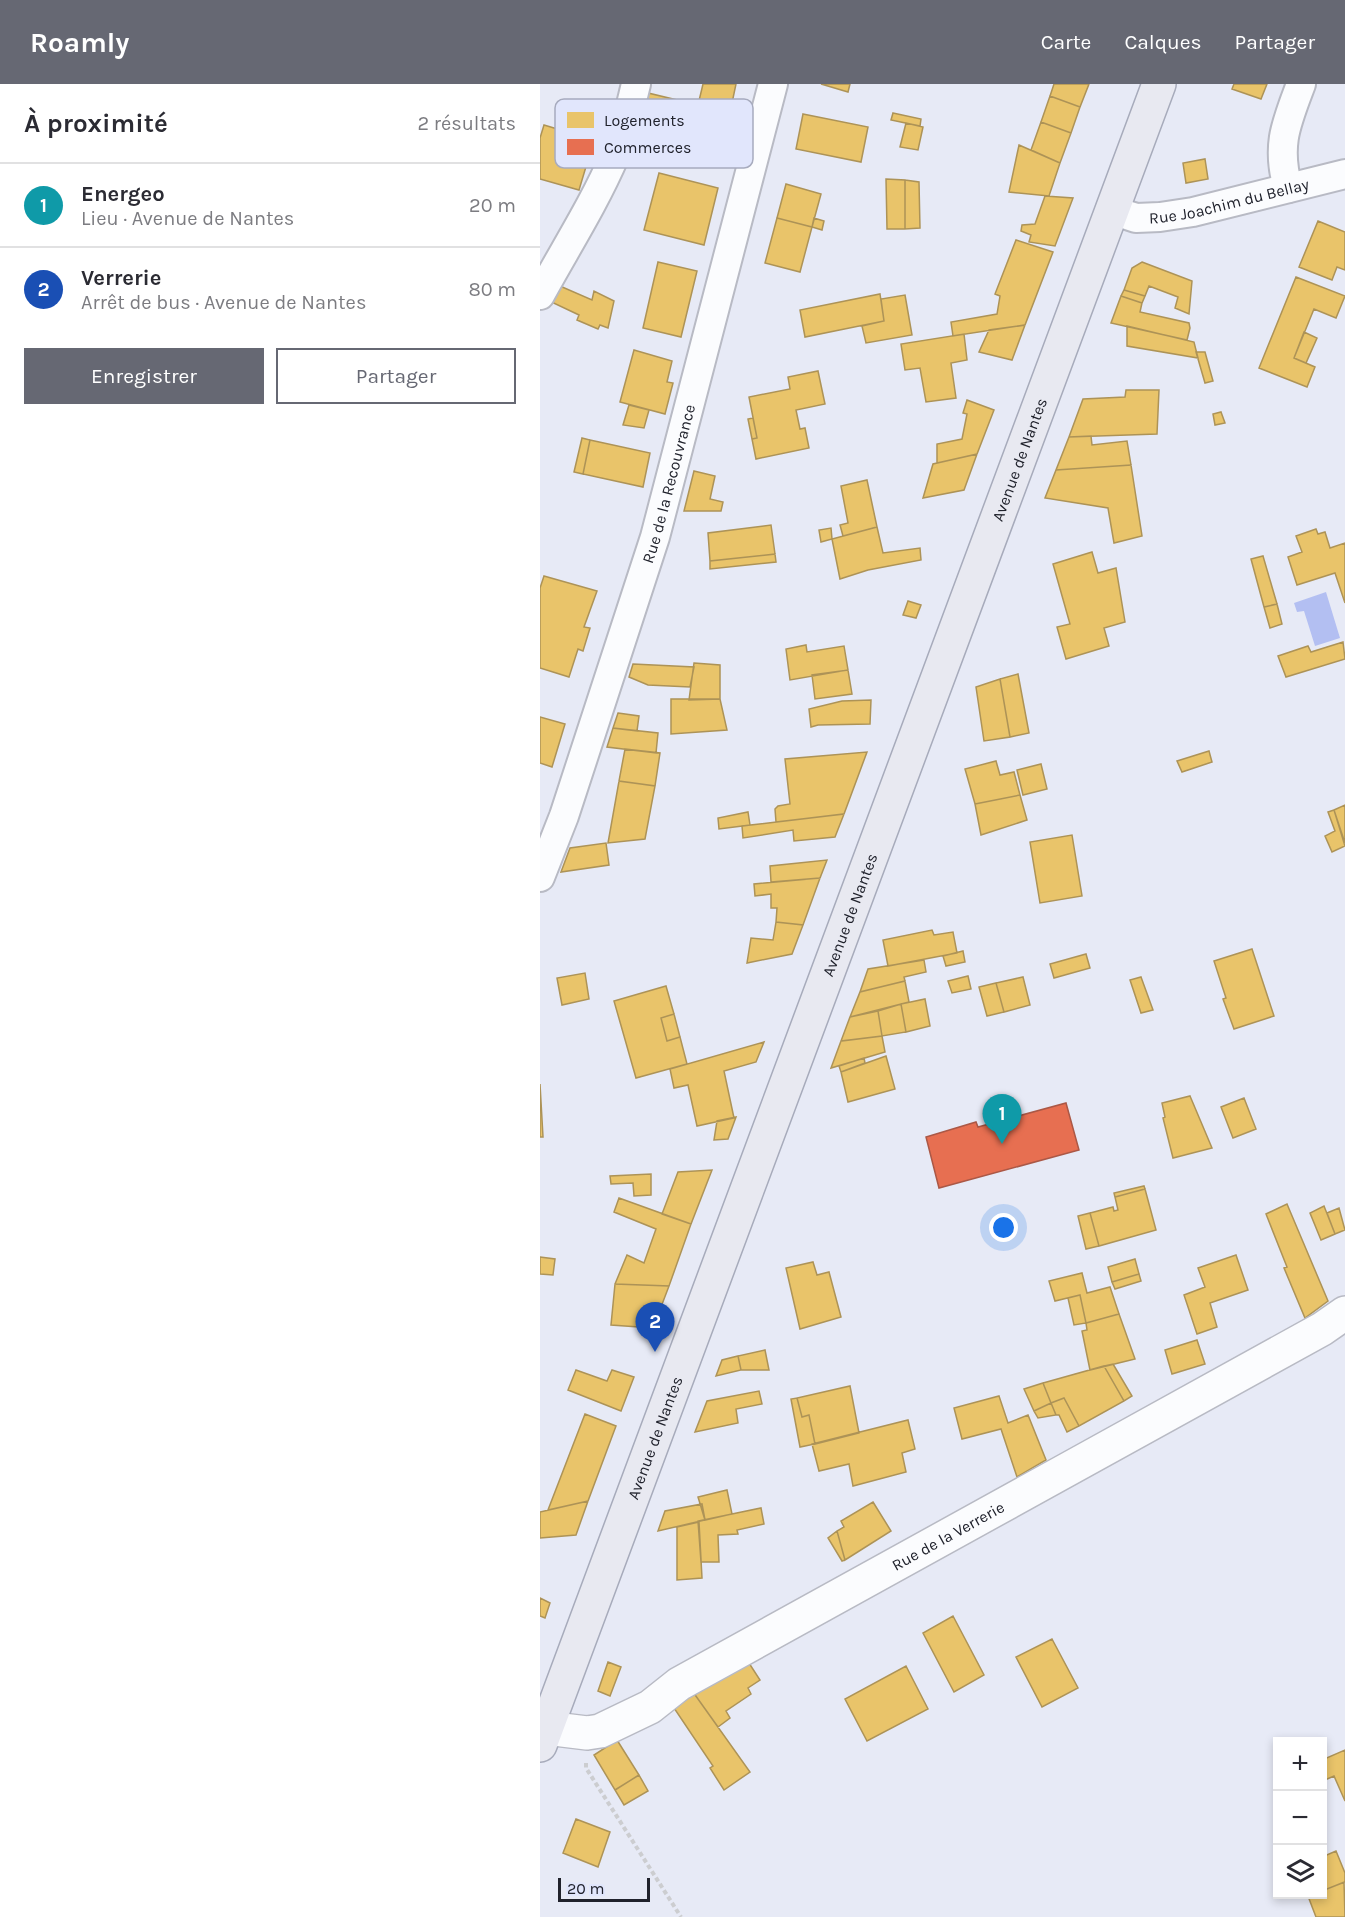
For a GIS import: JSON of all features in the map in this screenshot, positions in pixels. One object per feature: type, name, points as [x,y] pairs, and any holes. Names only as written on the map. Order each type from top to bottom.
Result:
[{"type":"main road","name":"Avenue de Nantes","points":[[543,1737],[1159,84]]},
{"type":"street","points":[[633,99],[636,84]]},
{"type":"street","name":"Rue de la Recouvrance","points":[[753,165],[774,84]]},
{"type":"street","points":[[1288,188],[1283,169],[1282,146],[1287,121],[1301,84]]},
{"type":"street","points":[[540,295],[609,168]]},
{"type":"street","name":"Rue de la Recouvrance","points":[[540,877],[564,816],[656,537],[752,168]]},
{"type":"street","name":"Rue Joachim du Bellay","points":[[1112,210],[1136,218],[1160,218],[1345,174]]},
{"type":"street","name":"Rue de la Verrerie","points":[[543,1737],[600,1731],[650,1707],[679,1684],[1322,1329],[1345,1313]]},
{"type":"path","points":[[587,1733],[586,1768],[681,1917]]},
{"type":"water","points":[[1326,592],[1340,638],[1315,646],[1304,611],[1297,612],[1294,603]]},
{"type":"building: Logements","points":[[703,84],[736,84],[733,99],[699,99]]},
{"type":"building: Logements","points":[[821,84],[850,84],[848,92]]},
{"type":"building: Logements","points":[[1054,84],[1089,84],[1080,107],[1050,96]]},
{"type":"building: Logements","points":[[1234,84],[1267,84],[1261,99],[1232,89]]},
{"type":"building: Logements","points":[[648,93],[673,99],[647,99]]},
{"type":"building: Logements","points":[[1050,96],[1080,107],[1071,133],[1041,122]]},
{"type":"building: Logements","points":[[893,113],[921,119],[920,126],[891,120]]},
{"type":"building: Logements","points":[[803,114],[868,127],[861,162],[796,149]]},
{"type":"building: Logements","points":[[1041,122],[1071,133],[1060,163],[1031,150]]},
{"type":"building: Logements","points":[[906,123],[923,127],[918,150],[900,147]]},
{"type":"building: Logements","points":[[544,125],[555,128],[555,168],[586,168],[579,190],[540,179],[540,138]]},
{"type":"building: Logements","points":[[1019,145],[1060,163],[1049,196],[1009,192]]},
{"type":"building: Logements","points":[[1205,159],[1208,179],[1186,183],[1183,163]]},
{"type":"building: Logements","points":[[659,173],[718,188],[704,245],[644,230]]},
{"type":"building: Logements","points":[[886,179],[905,180],[905,229],[887,229]]},
{"type":"building: Logements","points":[[905,180],[919,182],[920,228],[905,229]]},
{"type":"building: Logements","points":[[786,184],[821,194],[812,227],[777,218]]},
{"type":"building: Logements","points":[[1045,196],[1073,198],[1055,246],[1029,242],[1031,235],[1021,231],[1022,225],[1035,224]]},
{"type":"building: Logements","points":[[777,218],[812,227],[800,272],[765,263]]},
{"type":"building: Logements","points":[[814,218],[824,221],[822,230],[812,227]]},
{"type":"building: Logements","points":[[1318,221],[1345,232],[1345,270],[1337,267],[1332,280],[1299,267]]},
{"type":"building: Logements","points":[[1016,240],[1053,252],[1025,325],[953,336],[951,322],[997,314],[1000,296],[995,294]]},
{"type":"building: Logements","points":[[658,262],[697,271],[681,337],[643,328]]},
{"type":"building: Logements","points":[[1142,262],[1192,281],[1189,314],[1175,308],[1178,297],[1149,286],[1145,296],[1124,290],[1132,268]]},
{"type":"building: Logements","points":[[1296,277],[1345,296],[1336,318],[1314,309],[1294,358],[1315,367],[1307,387],[1259,368]]},
{"type":"building: Logements","points":[[553,283],[592,300],[594,291],[614,301],[608,328],[600,325],[598,329],[577,320],[579,315],[545,299]]},
{"type":"building: Logements","points":[[1124,290],[1145,296],[1142,303],[1121,296]]},
{"type":"building: Logements","points":[[880,294],[884,321],[805,337],[800,310]]},
{"type":"building: Logements","points":[[905,295],[912,335],[866,343],[862,326],[884,321],[881,299]]},
{"type":"building: Logements","points":[[1121,296],[1142,303],[1140,312],[1189,323],[1187,340],[1111,323]]},
{"type":"building: Logements","points":[[1025,325],[1012,360],[979,352],[989,330]]},
{"type":"building: Logements","points":[[1127,326],[1194,342],[1198,358],[1127,346]]},
{"type":"building: Logements","points":[[1304,332],[1317,338],[1306,363],[1294,358]]},
{"type":"building: Logements","points":[[964,334],[967,360],[951,363],[956,398],[926,402],[920,368],[905,370],[901,344]]},
{"type":"building: Logements","points":[[634,350],[672,361],[667,382],[673,383],[665,414],[620,402]]},
{"type":"building: Logements","points":[[1196,352],[1205,352],[1213,381],[1205,383]]},
{"type":"building: Logements","points":[[818,371],[825,404],[796,410],[800,429],[805,428],[809,448],[756,459],[752,439],[757,438],[749,397],[790,389],[788,377]]},
{"type":"building: Logements","points":[[1126,390],[1159,390],[1157,434],[1069,437],[1083,399],[1125,397]]},
{"type":"building: Logements","points":[[967,400],[994,410],[977,454],[937,463],[937,444],[962,439],[967,414],[963,413]]},
{"type":"building: Logements","points":[[629,405],[649,410],[644,428],[623,425]]},
{"type":"building: Logements","points":[[1221,412],[1225,423],[1215,425],[1213,414]]},
{"type":"building: Logements","points":[[753,418],[757,438],[752,439],[748,419]]},
{"type":"building: Logements","points":[[1091,436],[1092,445],[1127,441],[1131,465],[1056,470],[1069,437]]},
{"type":"building: Logements","points":[[582,438],[590,440],[583,474],[574,472]]},
{"type":"building: Logements","points":[[590,440],[650,453],[643,487],[583,474]]},
{"type":"building: Logements","points":[[977,454],[964,490],[923,498],[933,464]]},
{"type":"building: Logements","points":[[1131,465],[1142,536],[1114,543],[1108,508],[1045,498],[1056,470]]},
{"type":"building: Logements","points":[[694,471],[715,476],[710,499],[723,502],[721,511],[684,511]]},
{"type":"building: Logements","points":[[867,480],[877,527],[843,536],[840,525],[848,523],[841,486]]},
{"type":"building: Logements","points":[[771,525],[775,554],[710,561],[708,533]]},
{"type":"building: Logements","points":[[877,527],[883,553],[920,548],[921,560],[868,570],[840,579],[832,539]]},
{"type":"building: Logements","points":[[831,528],[832,539],[821,542],[819,530]]},
{"type":"building: Logements","points":[[1316,529],[1318,534],[1325,532],[1330,548],[1345,543],[1345,603],[1335,573],[1297,585],[1288,557],[1302,552],[1296,536]]},
{"type":"building: Logements","points":[[1092,552],[1098,573],[1116,568],[1125,622],[1104,628],[1109,646],[1066,659],[1057,627],[1070,624],[1053,564]]},
{"type":"building: Logements","points":[[775,554],[776,562],[710,569],[710,561]]},
{"type":"building: Logements","points":[[1263,556],[1277,604],[1264,607],[1251,559]]},
{"type":"building: Logements","points":[[544,576],[597,591],[584,627],[590,628],[583,651],[578,649],[569,677],[540,668],[540,588]]},
{"type":"building: Logements","points":[[908,601],[921,605],[916,618],[903,615]]},
{"type":"building: Logements","points":[[1277,604],[1282,624],[1270,628],[1264,607]]},
{"type":"building: Logements","points":[[1343,642],[1345,659],[1286,677],[1278,656],[1308,646],[1311,652]]},
{"type":"building: Logements","points":[[806,645],[807,652],[844,646],[848,670],[790,680],[786,649]]},
{"type":"building: Logements","points":[[694,663],[720,665],[720,699],[689,700]]},
{"type":"building: Logements","points":[[633,664],[694,667],[690,687],[648,685],[629,677]]},
{"type":"building: Logements","points":[[848,670],[852,694],[815,699],[812,675]]},
{"type":"building: Logements","points":[[1018,674],[1029,733],[1010,737],[1000,679]]},
{"type":"building: Logements","points":[[1000,679],[1010,737],[984,741],[976,687]]},
{"type":"building: Logements","points":[[671,699],[720,699],[727,730],[671,734]]},
{"type":"building: Logements","points":[[871,700],[870,724],[811,727],[809,709],[842,701]]},
{"type":"building: Logements","points":[[618,713],[639,716],[637,731],[613,728]]},
{"type":"building: Logements","points":[[540,717],[565,724],[552,767],[540,763]]},
{"type":"building: Logements","points":[[613,728],[658,733],[656,753],[607,747]]},
{"type":"building: Logements","points":[[625,749],[660,753],[655,786],[619,781]]},
{"type":"building: Logements","points":[[1209,751],[1212,762],[1182,772],[1177,761]]},
{"type":"building: Logements","points":[[867,752],[844,814],[776,822],[775,809],[778,806],[790,804],[785,759]]},
{"type":"building: Logements","points":[[996,761],[1000,775],[1014,772],[1020,795],[975,804],[965,769]]},
{"type":"building: Logements","points":[[1041,764],[1047,789],[1023,795],[1017,770]]},
{"type":"building: Logements","points":[[619,781],[655,786],[645,839],[608,843]]},
{"type":"building: Logements","points":[[1020,795],[1027,820],[981,835],[975,804]]},
{"type":"building: Logements","points":[[1345,805],[1345,843],[1334,810]]},
{"type":"building: Logements","points":[[1334,810],[1345,846],[1332,852],[1325,836],[1335,831],[1328,812]]},
{"type":"building: Logements","points":[[748,812],[750,825],[719,829],[718,818]]},
{"type":"building: Logements","points":[[844,814],[835,837],[794,841],[793,830],[743,838],[742,826]]},
{"type":"building: Logements","points":[[1072,835],[1082,896],[1040,903],[1030,842]]},
{"type":"building: Logements","points":[[606,843],[609,865],[561,872],[570,848]]},
{"type":"building: Logements","points":[[827,860],[820,878],[771,882],[770,866]]},
{"type":"building: Logements","points":[[820,878],[803,925],[776,922],[777,908],[771,908],[771,894],[755,896],[754,884]]},
{"type":"building: Logements","points":[[776,922],[803,925],[792,954],[747,963],[751,938],[773,940]]},
{"type":"building: Logements","points":[[932,930],[934,935],[953,932],[957,953],[888,966],[883,940]]},
{"type":"building: Logements","points":[[1252,949],[1274,1016],[1234,1029],[1223,999],[1226,998],[1214,961]]},
{"type":"building: Logements","points":[[963,951],[965,962],[946,966],[943,956]]},
{"type":"building: Logements","points":[[1086,954],[1090,968],[1054,978],[1050,964]]},
{"type":"building: Logements","points":[[924,960],[926,972],[904,977],[905,981],[860,992],[868,969]]},
{"type":"building: Logements","points":[[585,973],[589,999],[562,1005],[557,978]]},
{"type":"building: Logements","points":[[968,976],[971,989],[952,993],[948,981]]},
{"type":"building: Logements","points":[[1023,977],[1030,1005],[1004,1012],[996,983]]},
{"type":"building: Logements","points":[[1141,977],[1153,1010],[1141,1013],[1130,980]]},
{"type":"building: Logements","points":[[905,981],[909,1002],[850,1017],[860,992]]},
{"type":"building: Logements","points":[[996,983],[1004,1012],[987,1016],[979,987]]},
{"type":"building: Logements","points":[[666,986],[674,1014],[661,1018],[667,1041],[680,1037],[687,1064],[636,1078],[614,1001]]},
{"type":"building: Logements","points":[[925,999],[930,1026],[906,1032],[901,1004]]},
{"type":"building: Logements","points":[[901,1004],[906,1032],[882,1036],[878,1011]]},
{"type":"building: Logements","points":[[878,1011],[882,1036],[841,1041],[850,1017]]},
{"type":"building: Logements","points":[[674,1014],[680,1037],[667,1041],[661,1018]]},
{"type":"building: Logements","points":[[882,1036],[885,1052],[831,1068],[841,1041]]},
{"type":"building: Logements","points":[[764,1042],[756,1062],[724,1071],[734,1118],[697,1126],[688,1085],[674,1088],[670,1069]]},
{"type":"building: Logements","points":[[886,1056],[895,1089],[848,1102],[841,1072]]},
{"type":"building: Logements","points":[[864,1058],[865,1063],[841,1072],[839,1066]]},
{"type":"building: Logements","points":[[540,1084],[543,1137],[540,1137]]},
{"type":"building: Logements","points":[[1190,1096],[1212,1148],[1173,1158],[1163,1118],[1165,1117],[1162,1103]]},
{"type":"building: Logements","points":[[1244,1098],[1256,1129],[1233,1138],[1221,1107]]},
{"type":"building: Logements","points":[[736,1117],[728,1139],[714,1140],[717,1121]]},
{"type":"building: Logements","points":[[712,1170],[691,1224],[662,1214],[678,1172]]},
{"type":"building: Logements","points":[[651,1174],[651,1195],[634,1196],[633,1183],[611,1184],[610,1176]]},
{"type":"building: Logements","points":[[1144,1186],[1145,1189],[1115,1197],[1114,1193]]},
{"type":"building: Logements","points":[[1145,1189],[1156,1230],[1099,1246],[1090,1213],[1113,1207],[1114,1211],[1118,1210],[1115,1197]]},
{"type":"building: Logements","points":[[619,1198],[691,1224],[669,1286],[615,1284],[627,1255],[644,1263],[656,1229],[614,1212]]},
{"type":"building: Logements","points":[[1287,1204],[1328,1301],[1305,1318],[1284,1268],[1287,1267],[1266,1214]]},
{"type":"building: Logements","points":[[1324,1206],[1335,1234],[1321,1240],[1310,1213]]},
{"type":"building: Logements","points":[[1339,1208],[1345,1230],[1335,1234],[1327,1213]]},
{"type":"building: Logements","points":[[1090,1213],[1099,1246],[1086,1249],[1078,1216]]},
{"type":"building: Logements","points":[[1236,1255],[1248,1290],[1210,1303],[1217,1327],[1197,1334],[1184,1295],[1205,1287],[1198,1268]]},
{"type":"building: Logements","points":[[540,1257],[555,1259],[553,1275],[540,1274]]},
{"type":"building: Logements","points":[[1135,1259],[1139,1274],[1112,1282],[1108,1267]]},
{"type":"building: Logements","points":[[813,1262],[817,1275],[829,1272],[841,1317],[800,1329],[786,1268]]},
{"type":"building: Logements","points":[[1082,1273],[1087,1293],[1110,1287],[1119,1314],[1086,1323],[1080,1295],[1055,1301],[1049,1281]]},
{"type":"building: Logements","points":[[1139,1274],[1141,1281],[1115,1289],[1112,1282]]},
{"type":"building: Logements","points":[[615,1284],[669,1286],[653,1328],[611,1325]]},
{"type":"building: Logements","points":[[1080,1295],[1086,1323],[1074,1325],[1068,1298]]},
{"type":"building: Logements","points":[[1119,1314],[1135,1359],[1090,1370],[1082,1331],[1087,1330],[1086,1323]]},
{"type":"building: Logements","points":[[1197,1340],[1205,1364],[1172,1374],[1165,1350]]},
{"type":"building: Logements","points":[[765,1350],[769,1370],[741,1370],[738,1356]]},
{"type":"building: Logements","points":[[738,1356],[741,1370],[716,1376],[722,1360]]},
{"type":"building: Logements","points":[[1113,1364],[1132,1396],[1124,1401],[1104,1366]]},
{"type":"building: Logements","points":[[1104,1366],[1124,1401],[1079,1426],[1064,1398],[1051,1403],[1043,1383]]},
{"type":"building: Logements","points":[[576,1370],[607,1381],[612,1370],[634,1377],[621,1411],[568,1390]]},
{"type":"building: Logements","points":[[1043,1383],[1051,1403],[1034,1411],[1024,1389]]},
{"type":"building: Logements","points":[[850,1386],[859,1433],[815,1444],[809,1415],[802,1417],[797,1398]]},
{"type":"building: Logements","points":[[759,1391],[762,1404],[736,1409],[738,1423],[695,1432],[707,1401]]},
{"type":"building: Logements","points":[[999,1396],[1008,1423],[1028,1415],[1046,1460],[1017,1477],[1001,1429],[962,1439],[954,1408]]},
{"type":"building: Logements","points":[[797,1398],[802,1417],[809,1415],[815,1444],[800,1447],[791,1399]]},
{"type":"building: Logements","points":[[1064,1398],[1079,1426],[1067,1432],[1051,1403]]},
{"type":"building: Logements","points":[[1051,1403],[1056,1415],[1038,1418],[1034,1411]]},
{"type":"building: Logements","points":[[585,1414],[616,1426],[588,1501],[548,1510]]},
{"type":"building: Logements","points":[[908,1420],[915,1449],[902,1453],[906,1472],[853,1486],[849,1464],[819,1471],[812,1444]]},
{"type":"building: Logements","points":[[727,1490],[732,1514],[705,1520],[698,1497]]},
{"type":"building: Logements","points":[[588,1501],[576,1535],[540,1538],[540,1512]]},
{"type":"building: Logements","points":[[873,1502],[891,1531],[845,1560],[837,1531],[844,1527],[841,1521]]},
{"type":"building: Logements","points":[[702,1504],[705,1520],[658,1531],[665,1511]]},
{"type":"building: Logements","points":[[761,1508],[764,1524],[737,1530],[738,1534],[718,1535],[719,1562],[701,1562],[698,1521]]},
{"type":"building: Logements","points":[[699,1522],[702,1578],[677,1580],[677,1527]]},
{"type":"building: Logements","points":[[837,1531],[845,1560],[842,1561],[828,1538]]},
{"type":"building: Logements","points":[[540,1598],[550,1603],[545,1618],[540,1616]]},
{"type":"building: Logements","points":[[953,1616],[984,1675],[954,1692],[923,1633]]},
{"type":"building: Logements","points":[[1052,1639],[1078,1688],[1042,1707],[1016,1657]]},
{"type":"building: Logements","points":[[747,1660],[760,1680],[748,1688],[751,1694],[726,1711],[730,1718],[718,1727],[693,1692]]},
{"type":"building: Logements","points":[[608,1662],[621,1667],[610,1696],[598,1691]]},
{"type":"building: Logements","points":[[906,1666],[928,1709],[867,1741],[845,1699]]},
{"type":"building: Logements","points":[[693,1692],[750,1772],[724,1790],[710,1768],[713,1766],[672,1705]]},
{"type":"building: Logements","points":[[617,1740],[639,1775],[615,1790],[594,1755]]},
{"type":"building: Logements","points":[[1345,1750],[1345,1801],[1334,1776],[1327,1779],[1327,1758]]},
{"type":"building: Logements","points":[[639,1775],[648,1791],[624,1805],[615,1790]]},
{"type":"building: Logements","points":[[576,1819],[610,1832],[598,1867],[563,1853]]},
{"type":"building: Logements","points":[[1336,1851],[1345,1873],[1345,1882],[1327,1889],[1327,1855]]},
{"type":"building: Logements","points":[[1344,1882],[1345,1917],[1316,1917],[1309,1899],[1327,1899],[1327,1889]]},
{"type":"building: Commerces","points":[[1066,1103],[1079,1150],[939,1188],[926,1137],[976,1122],[978,1127]]},
{"type":"place","name":"Energeo","points":[[1002,1144]]},
{"type":"place","name":"Verrerie","points":[[655,1352]]}]
